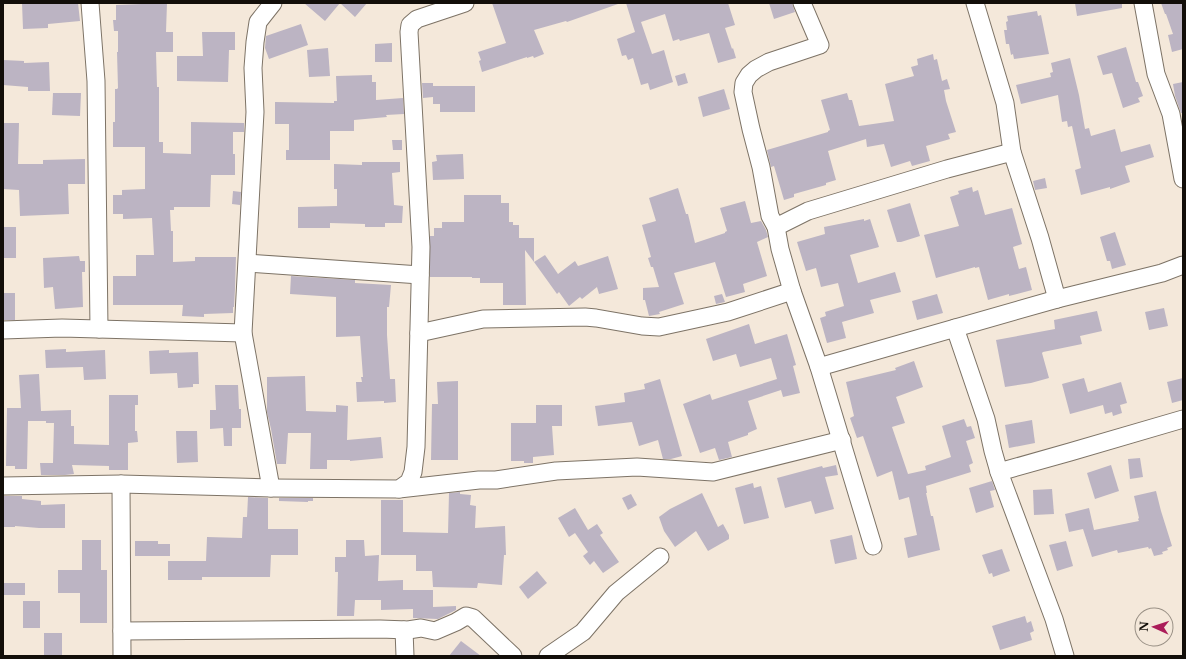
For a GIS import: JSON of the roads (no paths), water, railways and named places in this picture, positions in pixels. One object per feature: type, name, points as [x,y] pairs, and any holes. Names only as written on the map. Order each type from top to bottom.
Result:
[{"type":"street","points":[[90,3],[96,81],[98,329]]},
{"type":"street","points":[[271,488],[243,333],[255,112],[253,68],[255,42],[258,22],[273,3]]},
{"type":"street","points":[[399,489],[409,482],[413,472],[416,447],[421,247],[409,32],[410,25],[417,19],[466,3]]},
{"type":"street","points":[[802,3],[820,45],[768,62],[756,69],[748,75],[744,82],[743,92],[761,167],[770,216],[776,227],[780,250],[792,291],[819,367],[873,546]]},
{"type":"street","points":[[975,3],[1004,103],[1012,152],[1040,238],[1057,299]]},
{"type":"street","points":[[1143,3],[1156,74],[1177,112],[1183,179]]},
{"type":"street","points":[[776,227],[808,211],[947,169],[1012,152]]},
{"type":"street","points":[[248,263],[420,275]]},
{"type":"street","points":[[819,367],[1057,299],[1162,273],[1183,265]]},
{"type":"street","points":[[419,333],[483,319],[585,317],[642,326],[659,327],[728,312],[792,291]]},
{"type":"street","points":[[3,330],[62,328],[243,333]]},
{"type":"street","points":[[955,328],[986,419],[999,472],[1054,619],[1064,656]]},
{"type":"street","points":[[999,472],[1183,419]]},
{"type":"street","points":[[3,486],[121,484],[271,488],[399,489],[479,480],[496,480],[556,471],[637,467],[713,472],[842,440]]},
{"type":"street","points":[[121,484],[122,656]]},
{"type":"street","points":[[548,656],[583,632],[616,593],[660,557]]},
{"type":"street","points":[[122,630],[404,630],[421,628],[435,631],[466,616],[473,618],[513,656]]},
{"type":"street","points":[[404,630],[405,656]]}]
